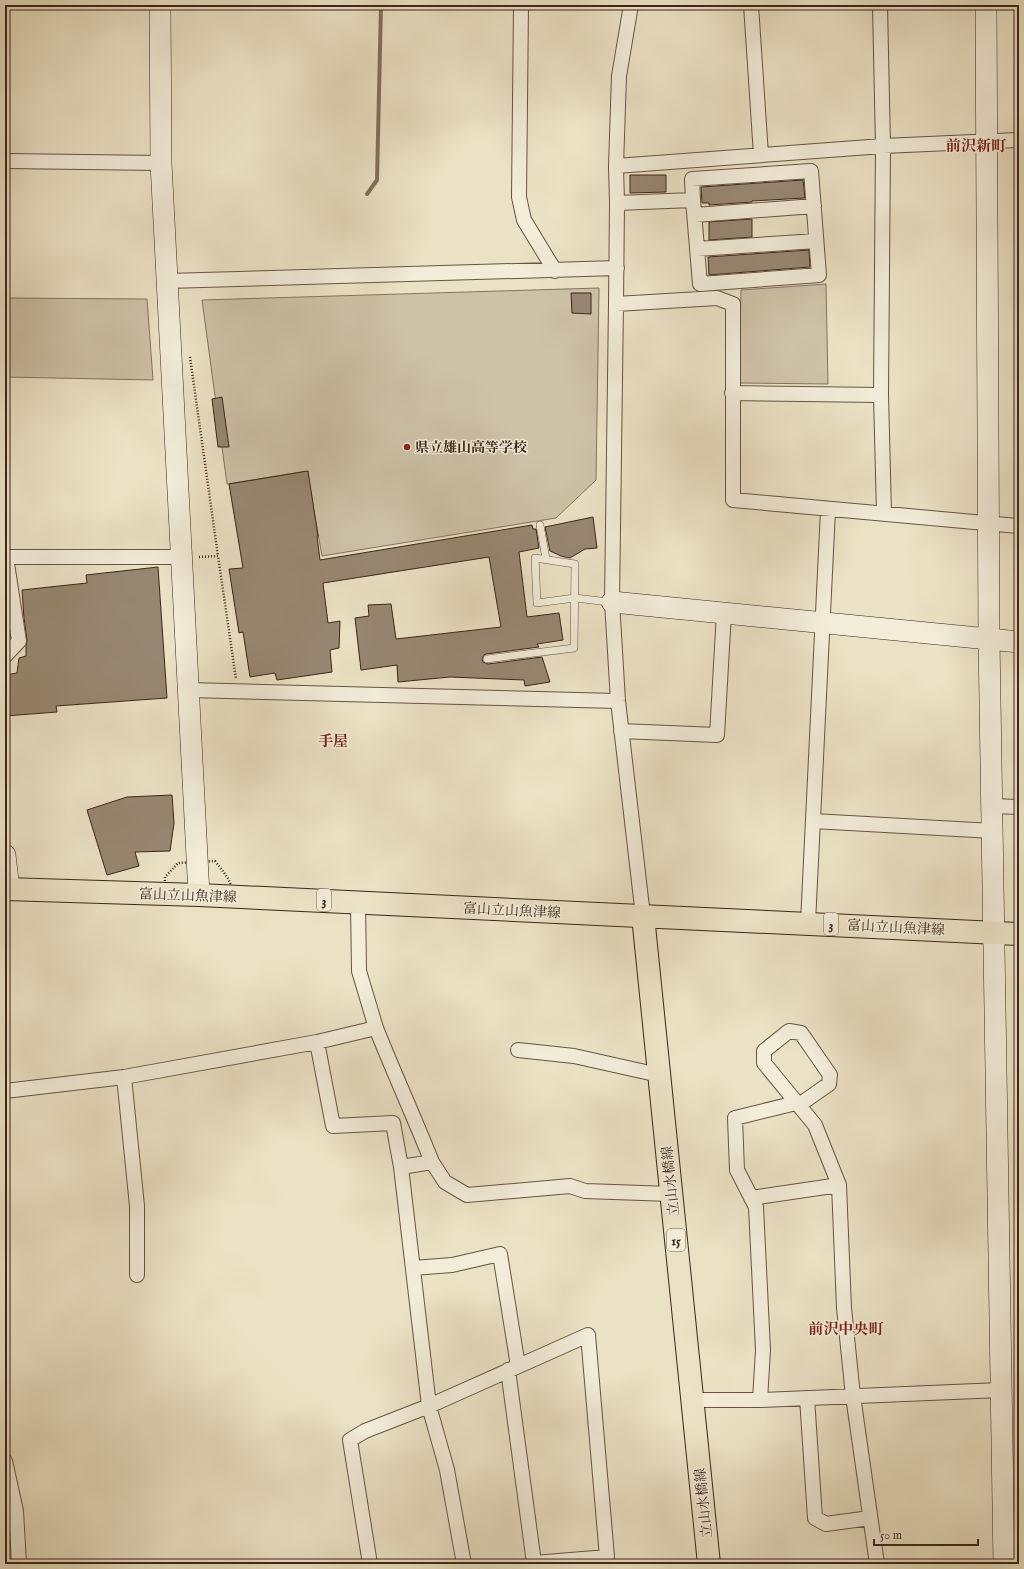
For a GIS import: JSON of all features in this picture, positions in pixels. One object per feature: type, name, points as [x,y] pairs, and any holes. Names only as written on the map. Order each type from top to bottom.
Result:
[{"type":"main road","name":"富山立山魚津線","points":[[7,889],[358,902],[1019,934]]},
{"type":"main road","name":"立山水橋線","points":[[643,916],[709,1564]]},
{"type":"street","points":[[160,5],[161,163],[167,281],[188,557],[188,690],[199,895]]},
{"type":"street","points":[[521,5],[519,198],[524,220],[555,271]]},
{"type":"street","points":[[631,5],[619,76],[616,166],[617,203],[612,602],[618,701],[643,916]]},
{"type":"street","points":[[751,5],[761,155]]},
{"type":"street","points":[[880,5],[883,146],[881,395],[884,513]]},
{"type":"street","points":[[986,5],[990,524],[989,639],[1004,1564]]},
{"type":"street","points":[[616,166],[883,146],[1019,140]]},
{"type":"street","points":[[5,161],[161,163]]},
{"type":"street","points":[[811,171],[819,275],[700,284],[693,200],[692,179],[811,171]]},
{"type":"street","points":[[617,203],[693,200]]},
{"type":"street","points":[[694,215],[814,206]]},
{"type":"street","points":[[698,249],[816,241]]},
{"type":"street","points":[[167,281],[555,271],[616,268]]},
{"type":"street","points":[[616,304],[717,298],[733,304],[733,500],[828,510],[884,513],[1019,526]]},
{"type":"street","points":[[732,392],[881,395]]},
{"type":"street","points":[[808,923],[828,510]]},
{"type":"street","points":[[5,656],[19,641],[5,557],[188,557]]},
{"type":"street","points":[[612,602],[1019,642]]},
{"type":"street","points":[[621,731],[717,735],[724,613]]},
{"type":"street","points":[[188,690],[618,701]]},
{"type":"street","points":[[992,806],[1019,807]]},
{"type":"street","points":[[813,822],[993,831]]},
{"type":"street","points":[[5,854],[7,889]]},
{"type":"street","points":[[358,902],[359,971],[376,1028],[399,1087],[412,1113],[432,1162],[445,1182],[467,1195],[570,1186],[585,1191],[671,1194]]},
{"type":"street","points":[[5,1091],[124,1078],[318,1042],[376,1028]]},
{"type":"street","points":[[760,1400],[763,1350],[756,1207],[737,1170],[735,1118],[798,1104],[829,1084],[830,1075],[801,1034],[789,1031],[764,1051],[764,1063],[798,1104],[815,1125],[839,1185],[844,1308],[853,1396],[877,1564]]},
{"type":"street","points":[[318,1042],[333,1126],[393,1123],[401,1167],[429,1406],[447,1470],[464,1564]]},
{"type":"street","points":[[518,1050],[574,1056],[659,1075]]},
{"type":"street","points":[[124,1078],[137,1206],[137,1276]]},
{"type":"street","points":[[401,1167],[432,1162]]},
{"type":"street","points":[[751,1198],[839,1185]]},
{"type":"street","points":[[370,1564],[350,1440],[365,1431],[429,1406],[513,1368],[588,1335],[607,1557],[534,1563],[513,1368],[500,1254],[452,1265],[413,1268]]},
{"type":"street","points":[[692,1400],[760,1400],[1001,1390]]},
{"type":"street","points":[[807,1398],[815,1518],[826,1524],[870,1518]]},
{"type":"street","points":[[5,1461],[16,1511],[19,1564]]},
{"type":"lane","points":[[540,525],[546,560]]},
{"type":"lane","points":[[487,658],[574,648],[575,598],[575,564],[535,558],[537,603],[575,598],[612,602]]},
{"type":"path","points":[[189,351],[237,692]]},
{"type":"path","points":[[188,557],[218,556]]},
{"type":"shaded area","points":[[826,284],[828,384],[739,383],[741,290]]},
{"type":"shaded area","points":[[599,288],[596,480],[556,518],[322,556],[307,471],[227,484],[202,300]]},
{"type":"shaded area","points":[[5,298],[147,299],[153,380],[5,377]]},
{"type":"shaded area","points":[[1019,1346],[1019,1528],[1015,1347]]},
{"type":"building","points":[[630,175],[666,175],[666,192],[630,193]]},
{"type":"building","points":[[803,180],[805,198],[709,205],[709,203],[702,203],[701,187]]},
{"type":"building","points":[[752,219],[752,237],[709,240],[709,222]]},
{"type":"building","points":[[809,250],[810,267],[709,275],[708,257]]},
{"type":"building","points":[[571,293],[591,293],[591,314],[572,313]]},
{"type":"building","points":[[222,397],[229,447],[218,447],[212,399]]},
{"type":"building","points":[[308,471],[318,536],[320,560],[532,525],[533,529],[536,529],[539,548],[519,552],[527,617],[559,613],[563,640],[537,644],[539,647],[486,654],[482,659],[483,662],[488,664],[542,657],[550,682],[525,686],[524,680],[450,677],[398,682],[397,665],[361,670],[355,618],[369,616],[368,605],[391,604],[396,639],[501,627],[489,557],[323,583],[328,623],[340,621],[339,648],[330,650],[332,672],[277,680],[275,673],[250,677],[243,632],[239,633],[229,569],[243,568],[229,484]]},
{"type":"building","points":[[593,517],[597,548],[585,549],[570,558],[550,551],[545,527]]},
{"type":"building","points":[[158,567],[167,698],[56,706],[57,712],[5,716],[5,675],[17,673],[19,658],[26,656],[27,640],[22,590],[87,583],[86,575]]},
{"type":"building","points":[[172,795],[174,823],[170,851],[135,852],[139,866],[107,875],[87,810],[127,797]]},
{"type":"waterway","points":[[367,194],[377,180],[381,5]]},
{"type":"place","name":"県立雄山高等学校","points":[[407,447]]},
{"type":"district","name":"前沢新町","points":[[976,146]]},
{"type":"district","name":"手屋","points":[[333,741]]},
{"type":"district","name":"前沢中央町","points":[[846,1329]]}]
